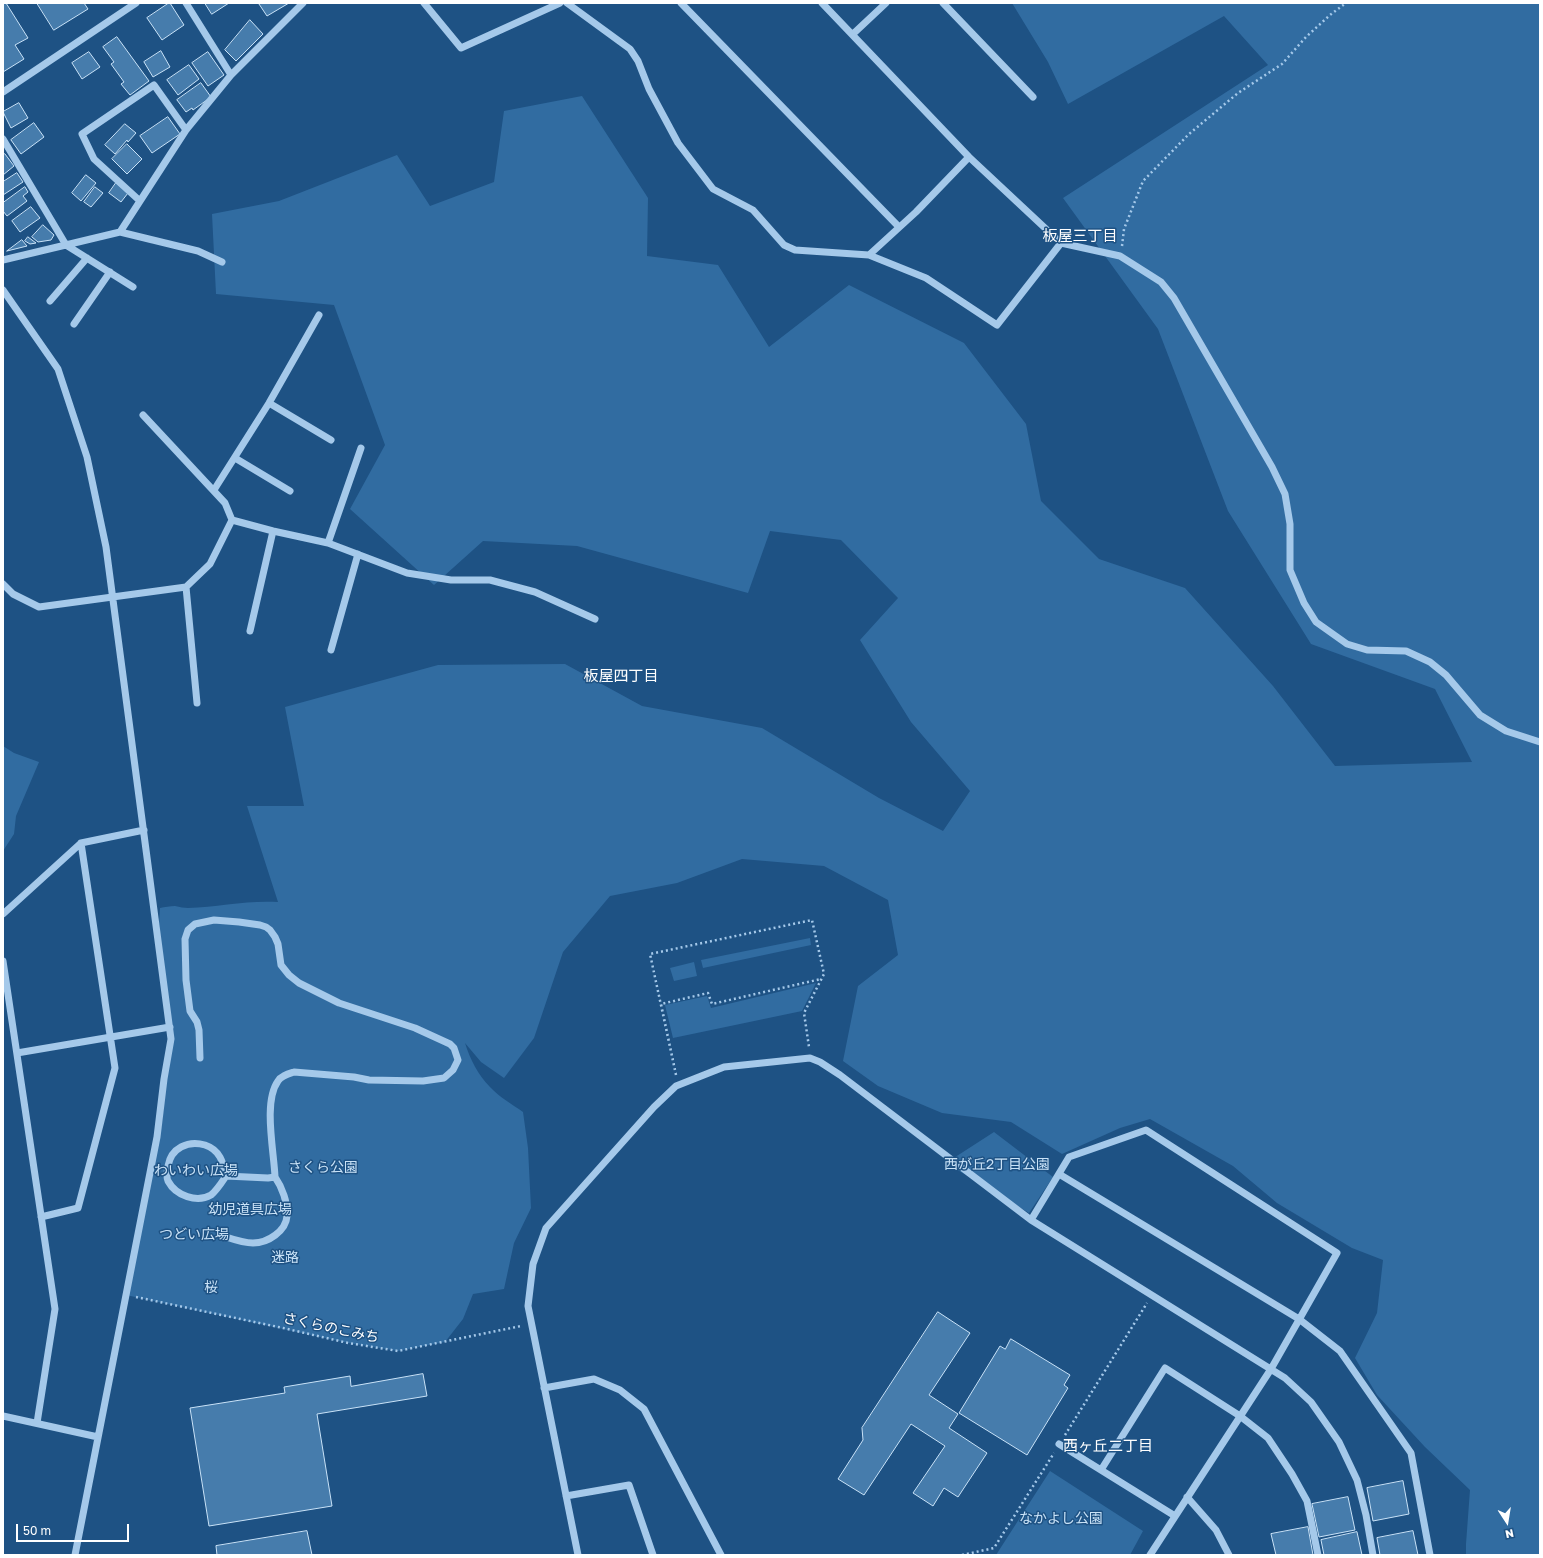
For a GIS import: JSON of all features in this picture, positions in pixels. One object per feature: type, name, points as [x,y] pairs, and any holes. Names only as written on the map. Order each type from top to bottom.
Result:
[{"type":"street","points":[[3,92],[136,3]]},
{"type":"street","points":[[186,3],[231,75]]},
{"type":"street","points":[[120,232],[186,130],[231,75],[303,3]]},
{"type":"street","points":[[424,3],[461,48],[560,3]]},
{"type":"street","points":[[567,3],[630,49],[638,60],[650,89],[678,143],[713,189],[753,210],[784,245],[795,250],[869,255],[926,278],[998,325],[1061,243]]},
{"type":"street","points":[[680,3],[898,227]]},
{"type":"street","points":[[822,3],[969,157],[1061,243],[1120,256],[1161,282],[1174,298],[1272,467],[1285,494],[1290,524],[1290,570],[1304,603],[1316,622],[1347,644],[1367,650],[1406,651],[1430,662],[1446,675],[1480,715],[1506,731],[1540,742]]},
{"type":"street","points":[[853,34],[886,3]]},
{"type":"street","points":[[943,3],[1033,97]]},
{"type":"street","points":[[140,201],[94,159],[82,134],[154,85],[186,130]]},
{"type":"street","points":[[3,139],[66,244],[133,287]]},
{"type":"street","points":[[869,255],[916,212],[969,157]]},
{"type":"street","points":[[3,260],[120,232],[198,251],[222,262]]},
{"type":"street","points":[[50,301],[87,258]]},
{"type":"street","points":[[74,324],[110,272]]},
{"type":"street","points":[[3,290],[58,369],[87,457],[106,547],[171,1039],[164,1079],[157,1137],[75,1555]]},
{"type":"street","points":[[214,490],[269,403],[319,315]]},
{"type":"street","points":[[269,403],[332,440]]},
{"type":"street","points":[[3,584],[13,594],[38,607],[112,598],[186,586],[210,564],[232,520],[225,503],[143,415]]},
{"type":"street","points":[[328,543],[361,448]]},
{"type":"street","points":[[235,458],[290,491]]},
{"type":"street","points":[[232,520],[328,543],[407,573],[451,580],[490,580],[536,592],[595,619]]},
{"type":"street","points":[[250,631],[273,531]]},
{"type":"street","points":[[331,650],[358,554]]},
{"type":"street","points":[[186,586],[197,703]]},
{"type":"street","points":[[3,914],[81,843],[144,830]]},
{"type":"street","points":[[40,1217],[78,1208],[115,1068],[81,843]]},
{"type":"street","points":[[200,1058],[199,1030],[197,1022],[190,1011],[186,980],[185,939],[188,930],[195,924],[214,920],[239,922],[266,927],[275,937],[278,944],[282,965],[289,975],[300,983],[339,1003],[415,1028],[450,1044],[454,1048],[458,1060],[453,1070],[444,1078],[435,1080],[385,1081],[294,1072],[278,1080],[272,1091],[270,1125],[275,1177],[280,1184],[286,1203],[287,1217],[277,1235],[271,1239],[255,1243],[238,1241],[226,1237]]},
{"type":"street","points":[[3,961],[40,1217],[55,1309],[37,1424]]},
{"type":"street","points":[[17,1053],[170,1027]]},
{"type":"street","points":[[578,1555],[528,1306],[533,1264],[546,1228],[654,1108],[676,1086],[724,1067],[810,1058],[820,1062],[840,1075],[1031,1220],[1285,1378],[1311,1402],[1339,1442],[1357,1480],[1374,1555]]},
{"type":"street","points":[[1031,1220],[1069,1157],[1146,1130],[1337,1253],[1271,1369],[1150,1555]]},
{"type":"street","points":[[187,1144],[200,1144],[210,1147],[218,1152],[223,1161],[226,1176],[215,1191],[210,1195],[194,1199],[186,1197],[172,1187],[168,1180],[167,1172],[171,1155],[179,1147],[187,1144]]},
{"type":"street","points":[[1059,1174],[1300,1319],[1340,1351],[1411,1453],[1430,1555]]},
{"type":"street","points":[[226,1176],[275,1177]]},
{"type":"street","points":[[1101,1470],[1165,1368],[1240,1416],[1268,1438],[1292,1474],[1307,1501],[1318,1555]]},
{"type":"street","points":[[544,1388],[594,1379],[620,1390],[644,1409],[721,1555]]},
{"type":"street","points":[[3,1416],[98,1437]]},
{"type":"street","points":[[1059,1444],[1176,1516]]},
{"type":"street","points":[[566,1496],[629,1485],[654,1555]]},
{"type":"street","points":[[1187,1498],[1216,1530],[1229,1555]]},
{"type":"path","points":[[1120,256],[1124,229],[1143,181],[1189,134],[1238,93],[1282,64],[1306,37],[1346,3]]},
{"type":"path","points":[[676,1077],[650,954],[812,920],[824,974],[804,1014],[809,1048]]},
{"type":"path","points":[[661,1004],[708,993],[712,1004],[821,979]]},
{"type":"path","name":"さくらのこみち","points":[[126,1295],[348,1343],[398,1351],[532,1324]]},
{"type":"green space","points":[[1012,3],[1540,3],[1540,1555],[1466,1555],[1470,1490],[1425,1447],[1377,1395],[1355,1358],[1377,1313],[1383,1260],[1352,1248],[1277,1203],[1233,1166],[1150,1119],[1120,1128],[1062,1154],[1011,1122],[942,1113],[878,1086],[843,1061],[858,986],[898,955],[888,900],[824,866],[742,859],[677,883],[610,896],[563,952],[534,1038],[504,1078],[481,1062],[465,1043],[469,1055],[486,1082],[497,1094],[523,1112],[528,1148],[531,1208],[514,1243],[504,1289],[473,1294],[463,1319],[445,1342],[398,1351],[348,1343],[126,1295],[162,1123],[170,1056],[159,923],[160,908],[169,906],[188,908],[256,902],[278,902],[247,806],[304,806],[285,707],[438,665],[565,664],[642,706],[762,728],[879,798],[943,831],[970,791],[911,722],[860,640],[898,598],[841,540],[770,531],[748,593],[577,546],[483,541],[434,585],[350,509],[385,445],[334,305],[216,294],[212,214],[279,201],[397,155],[430,206],[494,182],[504,111],[582,96],[648,198],[647,256],[718,265],[769,347],[849,285],[964,343],[1026,424],[1041,501],[1099,559],[1185,588],[1273,686],[1335,766],[1472,762],[1435,689],[1311,644],[1228,511],[1158,329],[1063,198],[1268,65],[1224,16],[1068,104],[1048,62]]},
{"type":"green space","points":[[3,746],[14,753],[39,762],[16,816],[14,834],[3,851]]},
{"type":"green space","points":[[810,938],[811,945],[703,968],[701,960]]},
{"type":"green space","points":[[694,962],[697,976],[674,981],[670,968]]},
{"type":"green space","points":[[816,983],[802,1011],[673,1038],[665,1005],[707,996],[711,1008]]},
{"type":"green space","name":"西が丘2丁目公園","points":[[994,1132],[1053,1177],[1029,1213],[946,1163]]},
{"type":"green space","name":"なかよし公園","points":[[1050,1471],[1143,1531],[1130,1555],[996,1555]]},
{"type":"building","points":[[3,3],[6,3],[28,38],[15,45],[24,59],[3,72]]},
{"type":"building","points":[[37,3],[84,3],[88,9],[54,30]]},
{"type":"building","points":[[169,3],[184,25],[162,40],[147,18]]},
{"type":"building","points":[[205,3],[229,3],[212,14]]},
{"type":"building","points":[[289,3],[267,16],[259,4]]},
{"type":"building","points":[[250,20],[263,34],[236,61],[225,50]]},
{"type":"building","points":[[117,37],[149,81],[130,95],[121,84],[124,82],[111,64],[114,62],[103,47]]},
{"type":"building","points":[[161,51],[170,67],[153,77],[144,62]]},
{"type":"building","points":[[89,52],[100,67],[82,79],[72,63]]},
{"type":"building","points":[[208,52],[224,75],[208,86],[192,63]]},
{"type":"building","points":[[189,65],[199,79],[178,95],[167,80]]},
{"type":"building","points":[[201,83],[211,97],[193,110],[192,108],[186,112],[177,100]]},
{"type":"building","points":[[19,103],[28,118],[11,128],[3,112]]},
{"type":"building","points":[[168,117],[180,134],[152,153],[140,136]]},
{"type":"building","points":[[34,123],[44,137],[21,154],[11,140]]},
{"type":"building","points":[[125,124],[136,133],[128,142],[127,140],[115,154],[105,145]]},
{"type":"building","points":[[127,144],[142,159],[127,174],[112,159]]},
{"type":"building","points":[[5,154],[14,166],[3,175],[3,155]]},
{"type":"building","points":[[17,173],[23,182],[3,195],[3,182]]},
{"type":"building","points":[[86,175],[96,183],[81,201],[72,193]]},
{"type":"building","points":[[116,183],[128,193],[121,202],[109,193]]},
{"type":"building","points":[[25,187],[28,192],[23,196],[27,201],[7,216],[3,211],[3,203]]},
{"type":"building","points":[[95,187],[103,193],[91,207],[84,202]]},
{"type":"building","points":[[31,207],[40,218],[20,232],[12,221]]},
{"type":"building","points":[[43,225],[54,235],[51,240],[38,242],[32,237]]},
{"type":"building","points":[[28,237],[36,243],[30,244],[25,241]]},
{"type":"building","points":[[22,240],[27,246],[7,251]]},
{"type":"building","points":[[938,1312],[970,1333],[929,1395],[958,1414],[949,1428],[987,1453],[958,1497],[944,1488],[933,1506],[913,1493],[945,1446],[911,1424],[864,1495],[838,1479],[863,1440],[862,1428]]},
{"type":"building","points":[[1011,1339],[1070,1375],[1064,1385],[1068,1388],[1027,1455],[959,1413],[1000,1346],[1005,1349]]},
{"type":"building","points":[[423,1374],[427,1396],[317,1414],[332,1506],[209,1526],[190,1408],[285,1393],[284,1387],[350,1376],[351,1386]]},
{"type":"building","points":[[1403,1481],[1409,1514],[1373,1521],[1367,1488]]},
{"type":"building","points":[[1348,1497],[1355,1530],[1319,1537],[1312,1504]]},
{"type":"building","points":[[1308,1527],[1313,1555],[1276,1555],[1271,1534]]},
{"type":"building","points":[[307,1531],[312,1555],[217,1555],[216,1546]]},
{"type":"building","points":[[1413,1531],[1418,1555],[1380,1555],[1377,1538]]},
{"type":"building","points":[[1357,1532],[1362,1555],[1324,1555],[1321,1540]]},
{"type":"district","name":"板屋三丁目","points":[[1080,236]]},
{"type":"district","name":"板屋四丁目","points":[[621,676]]},
{"type":"district","name":"西ヶ丘二丁目","points":[[1108,1446]]},
{"type":"park label","name":"さくら公園","points":[[323,1168]]},
{"type":"park label","name":"わいわい広場","points":[[196,1171]]},
{"type":"park label","name":"幼児道具広場","points":[[250,1210]]},
{"type":"park label","name":"つどい広場","points":[[194,1235]]},
{"type":"park label","name":"迷路","points":[[285,1258]]},
{"type":"park label","name":"桜","points":[[211,1288]]}]
